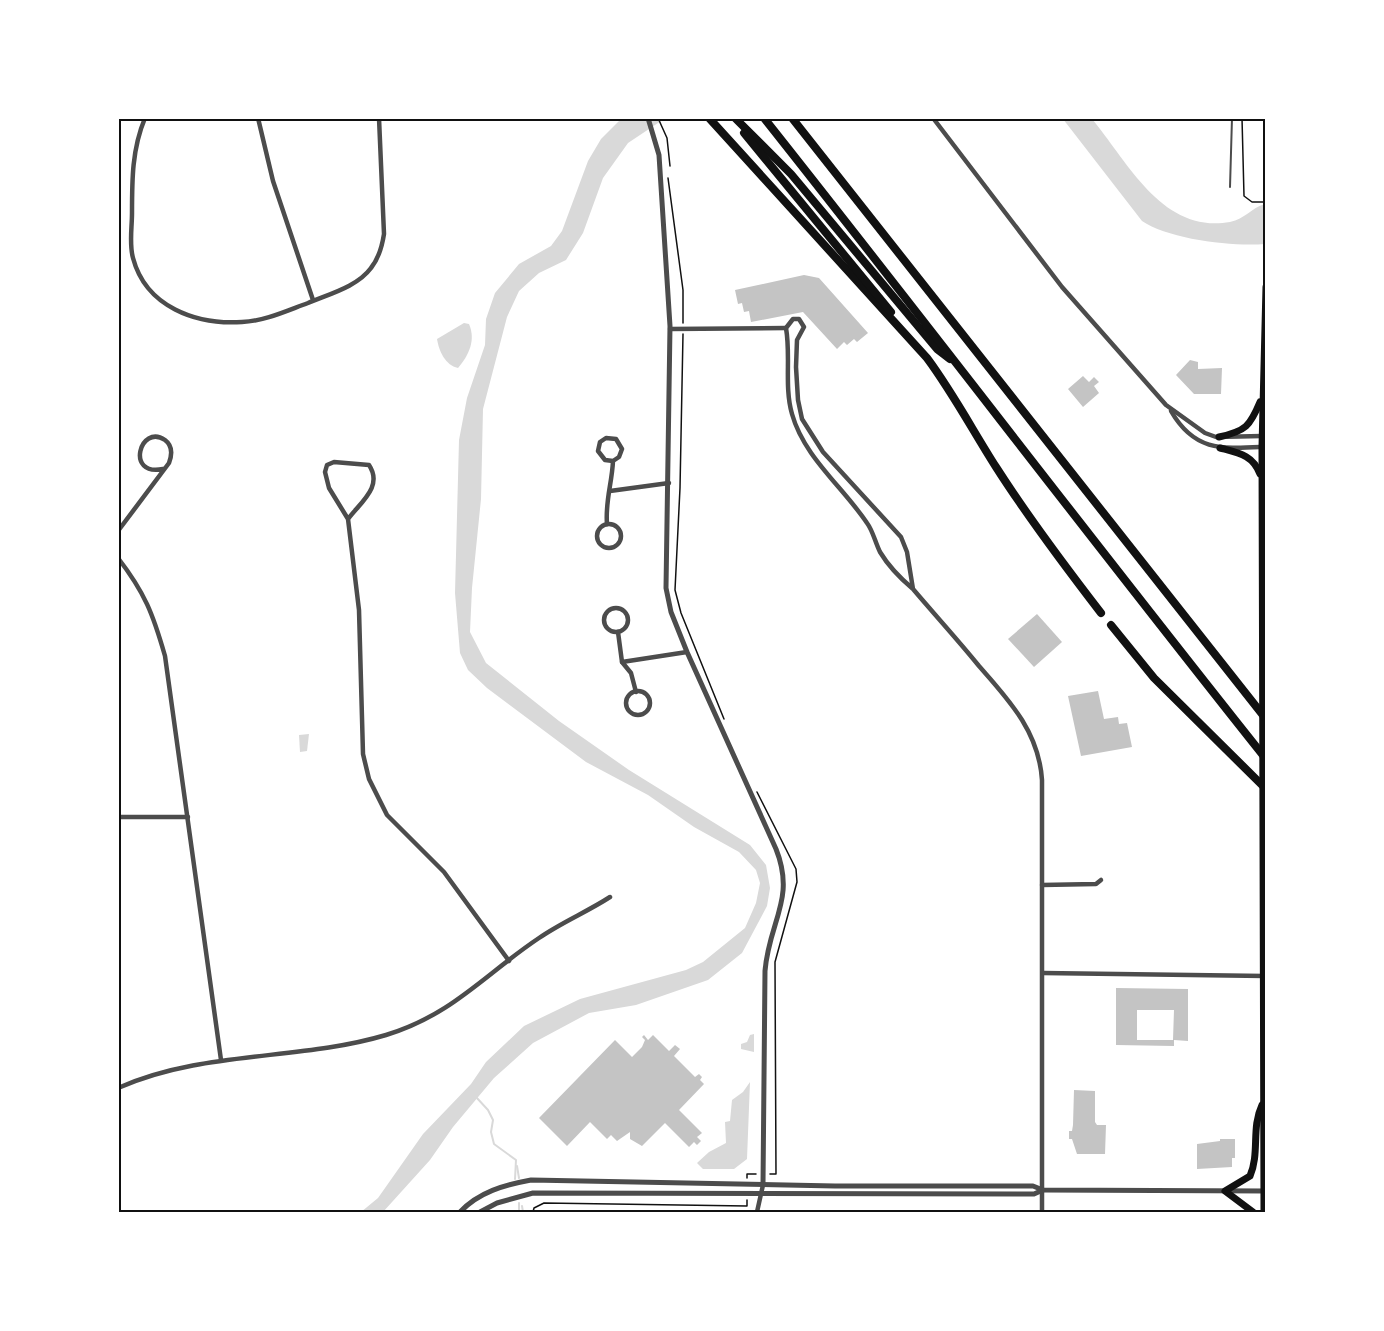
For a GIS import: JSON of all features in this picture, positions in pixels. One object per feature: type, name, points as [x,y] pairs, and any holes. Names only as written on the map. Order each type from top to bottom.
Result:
[{"type":"highway","points":[[709,118],[927,358]]},
{"type":"highway","points":[[734,118],[927,358],[946,384],[990,458],[1048,545],[1101,613]]},
{"type":"highway","points":[[734,118],[791,174],[937,349],[958,365]]},
{"type":"highway","points":[[764,118],[1145,608],[1266,759]]},
{"type":"highway","points":[[792,118],[1266,719]]},
{"type":"highway","points":[[1111,625],[1154,678],[1266,789]]},
{"type":"main road","points":[[1264,1212],[1262,396],[1266,287]]},
{"type":"main road","points":[[1220,437],[1238,433],[1251,423],[1262,396]]},
{"type":"main road","points":[[1220,448],[1245,454],[1256,462],[1262,481]]},
{"type":"main road","points":[[1253,1212],[1225,1191],[1247,1179],[1254,1167],[1255,1131],[1263,1103]]},
{"type":"street","points":[[145,118],[133,162],[131,247],[140,274],[160,301],[182,314],[241,322],[279,314],[356,282],[372,267],[381,252],[384,234],[379,118]]},
{"type":"street","points":[[258,118],[271,172],[313,300]]},
{"type":"street","points":[[648,118],[656,140],[661,179],[670,329],[666,588],[671,612],[687,652],[776,849],[785,877],[784,897],[770,936],[766,964],[763,1185],[757,1212]]},
{"type":"street","points":[[899,118],[910,118]]},
{"type":"street","points":[[933,118],[1064,290],[1170,409],[1205,434],[1220,437],[1262,435]]},
{"type":"street","points":[[914,589],[907,552],[901,537],[834,466],[805,427],[799,409],[796,368],[797,340],[804,327],[796,319],[788,322],[786,328],[789,342],[789,400],[795,423],[834,483],[868,524],[888,563],[914,589],[1011,702],[1031,734],[1041,774],[1042,1212]]},
{"type":"street","points":[[670,329],[786,328]]},
{"type":"street","points":[[1170,409],[1177,422],[1199,442],[1220,448],[1262,447]]},
{"type":"street","points":[[118,531],[163,468],[170,463],[172,454],[170,446],[164,440],[156,437],[148,439],[141,445],[139,453],[141,462],[147,468],[155,470],[163,468]]},
{"type":"street","points":[[607,524],[606,499],[610,491],[613,461],[621,454],[622,447],[616,439],[606,438],[600,442],[598,452],[602,458],[613,461]]},
{"type":"street","points":[[348,519],[376,483],[376,475],[369,465],[334,462],[327,465],[326,480],[348,519],[359,610],[363,754],[369,779],[387,815],[444,872],[509,961]]},
{"type":"street","points":[[610,491],[669,483]]},
{"type":"street","points":[[607,524],[615,525],[620,531],[620,539],[613,547],[605,547],[598,538],[598,531],[607,524]]},
{"type":"street","points":[[118,558],[130,571],[145,597],[165,656],[221,1060]]},
{"type":"street","points":[[615,608],[626,613],[628,621],[625,628],[618,632],[607,628],[604,621],[608,611],[615,608]]},
{"type":"street","points":[[618,632],[622,662],[631,674],[636,692]]},
{"type":"street","points":[[622,662],[687,652]]},
{"type":"street","points":[[636,692],[643,693],[649,703],[647,710],[640,715],[633,714],[626,706],[629,695],[636,692]]},
{"type":"street","points":[[118,818],[188,817]]},
{"type":"street","points":[[1042,885],[1096,885],[1101,880]]},
{"type":"street","points":[[118,1088],[175,1070],[221,1060],[352,1043],[401,1030],[449,1007],[540,937],[610,897]]},
{"type":"street","points":[[1043,973],[1264,976]]},
{"type":"street","points":[[460,1212],[468,1204],[492,1189],[531,1180],[763,1185],[1033,1186],[1042,1190],[1264,1191]]},
{"type":"street","points":[[480,1212],[497,1203],[533,1193],[1034,1194],[1042,1190]]},
{"type":"lane","points":[[1230,187],[1232,118]]},
{"type":"path","points":[[658,118],[668,138],[670,166]]},
{"type":"path","points":[[1242,118],[1244,196],[1252,202],[1266,202]]},
{"type":"path","points":[[668,178],[683,290],[680,488],[675,590],[681,613],[725,721]]},
{"type":"path","points":[[756,790],[795,869],[797,882],[775,962],[776,1174],[773,1174]]},
{"type":"path","points":[[747,1179],[747,1174],[752,1174]]},
{"type":"path","points":[[533,1212],[534,1208],[544,1203],[747,1206],[747,1201]]},
{"type":"shaded area","points":[[621,119],[664,119],[628,143],[603,178],[583,233],[566,260],[539,273],[519,291],[507,317],[483,409],[481,499],[470,632],[486,663],[559,721],[629,770],[750,845],[766,865],[770,888],[767,906],[742,953],[708,980],[636,1005],[589,1013],[533,1043],[494,1078],[453,1127],[430,1160],[383,1212],[361,1212],[378,1198],[423,1134],[471,1084],[486,1062],[524,1026],[580,999],[686,970],[703,962],[745,928],[756,903],[760,883],[756,870],[739,852],[694,827],[648,795],[586,762],[487,688],[468,670],[460,653],[455,593],[459,440],[467,398],[485,345],[486,319],[495,293],[519,264],[551,246],[562,231],[588,161],[601,139]]},
{"type":"shaded area","points":[[1063,119],[1092,119],[1149,191],[1166,206],[1185,217],[1206,223],[1230,222],[1265,204],[1265,244],[1219,243],[1184,237],[1168,233],[1142,221]]},
{"type":"shaded area","points":[[464,323],[469,324],[472,336],[468,353],[458,368],[443,357],[437,339]]},
{"type":"shaded area","points":[[309,734],[307,751],[300,752],[299,735]]},
{"type":"shaded area","points":[[754,1034],[754,1052],[741,1049],[741,1044],[747,1042],[750,1035]]},
{"type":"shaded area","points":[[750,1082],[747,1159],[734,1169],[703,1169],[697,1163],[709,1152],[726,1143],[725,1122],[730,1121],[732,1100],[743,1092]]},
{"type":"building","points":[[804,275],[819,278],[868,333],[857,342],[854,339],[847,345],[844,342],[837,349],[803,312],[751,322],[749,311],[744,312],[742,303],[738,304],[735,290]]},
{"type":"building","points":[[1190,360],[1198,362],[1198,369],[1222,368],[1221,394],[1194,394],[1176,375]]},
{"type":"building","points":[[1083,376],[1089,382],[1094,377],[1099,382],[1094,386],[1099,393],[1083,407],[1068,389]]},
{"type":"building","points":[[1037,614],[1062,642],[1034,667],[1008,639]]},
{"type":"building","points":[[1098,691],[1104,719],[1118,717],[1119,724],[1127,723],[1132,747],[1081,756],[1068,696]]},
{"type":"building","points":[[1116,988],[1188,989],[1188,1041],[1174,1040],[1174,1046],[1116,1045]],"holes":[[[1137,1010],[1174,1010],[1173,1040],[1137,1040]]]},
{"type":"building","points":[[644,1035],[648,1040],[653,1035],[669,1051],[675,1045],[680,1049],[674,1056],[695,1077],[699,1074],[702,1077],[700,1080],[704,1084],[679,1110],[702,1133],[697,1137],[701,1141],[697,1145],[694,1142],[689,1147],[665,1123],[642,1146],[630,1139],[630,1132],[617,1141],[611,1135],[607,1139],[590,1122],[567,1146],[539,1118],[615,1040],[632,1057],[642,1047],[645,1040],[642,1037]]},
{"type":"building","points":[[1074,1090],[1095,1091],[1095,1122],[1097,1125],[1106,1125],[1105,1154],[1077,1154],[1072,1139],[1069,1139],[1069,1131],[1072,1131],[1073,1125]]},
{"type":"building","points":[[1220,1139],[1235,1139],[1235,1158],[1232,1158],[1232,1167],[1197,1169],[1197,1144],[1220,1141]]},
{"type":"waterway","points":[[476,1097],[488,1110],[493,1120],[491,1132],[494,1144],[516,1160],[515,1179]]},
{"type":"waterway","points":[[517,1166],[519,1178]]},
{"type":"waterway","points":[[519,1203],[519,1212]]},
{"type":"waterway","points":[[522,1206],[523,1212]]}]
